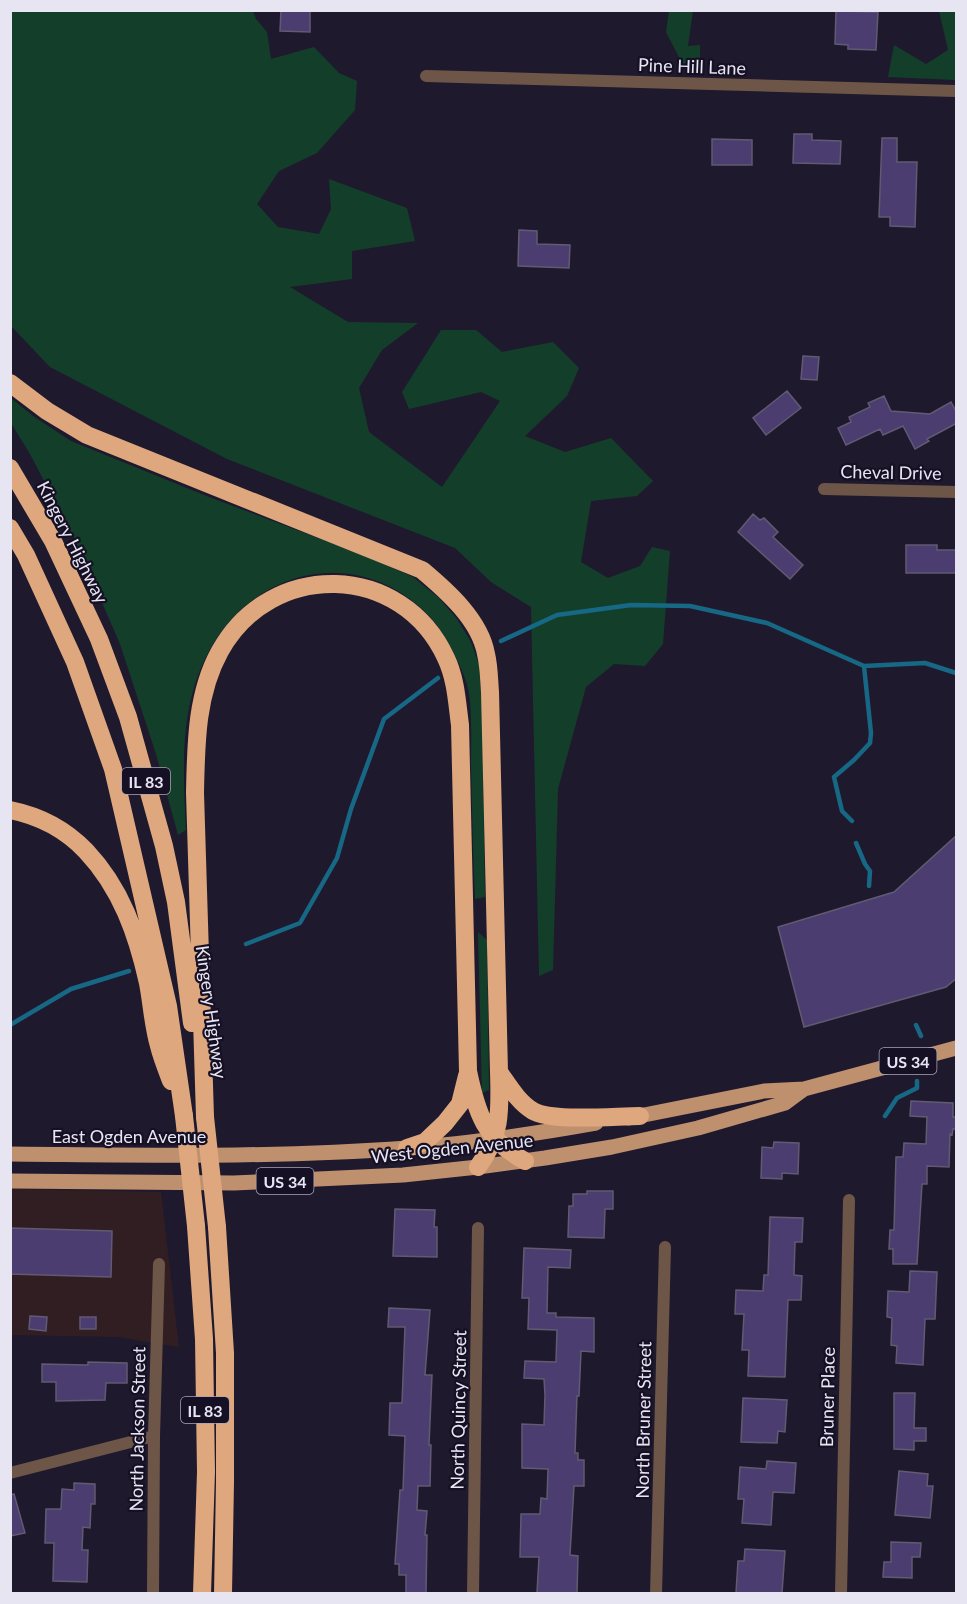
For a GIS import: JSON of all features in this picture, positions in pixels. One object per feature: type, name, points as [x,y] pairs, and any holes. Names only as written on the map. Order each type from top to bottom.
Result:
[{"type":"highway","points":[[10,383],[47,411],[87,435],[422,570],[444,588],[471,619],[486,652],[490,692],[500,1121],[495,1138],[478,1167]]},
{"type":"highway","name":"Kingery Highway","points":[[10,468],[53,541],[99,639],[128,717],[164,846],[176,902],[205,1117],[217,1227],[225,1353],[223,1593]]},
{"type":"highway","name":"IL 83","points":[[10,528],[26,555],[75,662],[113,769],[168,1006],[184,1116],[196,1226],[204,1372],[206,1472],[202,1593]]},
{"type":"highway","points":[[205,1117],[195,792],[198,723],[204,693],[221,650],[254,610],[269,600],[305,585],[331,583],[359,586],[384,594],[407,608],[428,629],[446,658],[456,690],[460,725],[468,1071],[479,1116],[495,1138],[525,1161]]},
{"type":"highway","points":[[10,810],[46,820],[74,839],[100,866],[122,899],[138,941],[159,1046],[184,1116]]},
{"type":"highway","points":[[407,1149],[425,1142],[445,1123],[460,1104],[468,1071]]},
{"type":"highway","points":[[499,1072],[516,1097],[534,1112],[561,1117],[640,1116]]},
{"type":"main road","name":"West Ogden Avenue","points":[[248,1156],[407,1149],[640,1116],[764,1091],[804,1089],[957,1048]]},
{"type":"main road","name":"West Ogden Avenue","points":[[10,1180],[234,1183],[403,1175],[478,1167],[612,1147],[698,1128],[785,1103],[804,1089]]},
{"type":"main road","name":"East Ogden Avenue","points":[[10,1154],[248,1156]]},
{"type":"street","name":"Pine Hill Lane","points":[[426,76],[957,91]]},
{"type":"street","name":"Cheval Drive","points":[[824,489],[957,492]]},
{"type":"street","name":"Bruner Place","points":[[842,1593],[849,1200]]},
{"type":"street","name":"North Quincy Street","points":[[473,1593],[478,1228]]},
{"type":"street","name":"North Bruner Street","points":[[657,1593],[665,1247]]},
{"type":"street","name":"North Jackson Street","points":[[153,1593],[154,1436],[159,1264]]},
{"type":"street","points":[[10,1473],[154,1436]]},
{"type":"shaded area","points":[[11,1189],[161,1192],[179,1347],[117,1337],[11,1335]]},
{"type":"green space","points":[[11,10],[253,11],[256,19],[267,32],[271,59],[314,47],[339,73],[357,81],[355,110],[317,153],[279,171],[257,204],[278,227],[319,234],[331,209],[329,179],[407,208],[415,241],[352,251],[352,279],[290,287],[348,322],[418,323],[382,350],[359,388],[369,432],[442,487],[500,401],[481,392],[409,409],[402,392],[441,330],[476,330],[502,352],[553,342],[579,368],[567,396],[525,436],[565,452],[611,438],[653,481],[637,496],[591,501],[581,562],[608,578],[640,566],[652,547],[670,551],[663,644],[645,666],[614,664],[586,687],[558,789],[553,970],[539,976],[531,607],[491,582],[455,548],[227,459],[50,367],[11,326]]},
{"type":"green space","points":[[669,11],[693,11],[688,46],[700,45],[700,60],[686,71],[666,32]]},
{"type":"green space","points":[[939,11],[956,11],[956,80],[888,77],[894,45],[926,64],[948,50]]},
{"type":"green space","points":[[11,398],[33,416],[71,441],[209,497],[371,558],[413,577],[439,598],[457,619],[471,642],[479,665],[482,707],[485,897],[475,899],[471,710],[466,681],[448,642],[429,616],[394,589],[365,577],[334,573],[304,576],[276,586],[250,602],[227,625],[208,653],[192,695],[185,739],[186,830],[178,835],[156,754],[120,644],[74,538],[11,423]]},
{"type":"green space","points":[[478,932],[487,940],[489,1090],[482,1093]]},
{"type":"building","points":[[281,10],[310,10],[310,32],[280,31]]},
{"type":"building","points":[[836,11],[878,12],[876,50],[848,49],[848,45],[835,44]]},
{"type":"building","points":[[794,134],[812,134],[812,140],[841,141],[840,164],[793,163]]},
{"type":"building","points":[[882,138],[897,138],[897,162],[917,162],[915,227],[890,226],[890,217],[879,217]]},
{"type":"building","points":[[712,139],[752,140],[752,165],[712,165]]},
{"type":"building","points":[[519,230],[537,231],[537,244],[570,245],[569,268],[518,266]]},
{"type":"building","points":[[803,356],[819,357],[817,380],[801,379]]},
{"type":"building","points":[[787,391],[801,408],[766,435],[753,418]]},
{"type":"building","points":[[884,396],[891,411],[930,414],[951,402],[957,413],[957,423],[927,439],[929,441],[915,449],[903,426],[883,435],[880,429],[846,445],[838,428],[851,422],[849,417],[870,407],[868,403]]},
{"type":"building","points":[[753,514],[760,520],[764,518],[778,532],[773,537],[803,565],[790,579],[738,532]]},
{"type":"building","points":[[906,545],[937,545],[937,550],[957,550],[957,573],[906,573]]},
{"type":"building","points":[[957,835],[957,978],[946,987],[804,1027],[778,927],[894,892]]},
{"type":"building","points":[[911,1101],[953,1103],[953,1117],[957,1117],[957,1129],[953,1129],[952,1135],[950,1134],[949,1167],[927,1166],[927,1184],[922,1184],[917,1264],[893,1264],[893,1249],[889,1249],[890,1230],[894,1230],[896,1157],[903,1157],[904,1143],[926,1144],[927,1117],[910,1116]]},
{"type":"building","points":[[774,1142],[799,1143],[798,1174],[782,1173],[782,1179],[761,1178],[762,1147],[773,1148]]},
{"type":"building","points":[[587,1191],[613,1191],[613,1209],[605,1209],[604,1238],[568,1237],[569,1206],[573,1206],[573,1194],[587,1194]]},
{"type":"building","points":[[395,1209],[435,1210],[437,1257],[393,1256]]},
{"type":"building","points":[[770,1217],[803,1218],[802,1242],[795,1242],[794,1275],[802,1276],[801,1300],[788,1300],[785,1377],[748,1376],[749,1350],[742,1350],[744,1314],[735,1314],[736,1290],[763,1291],[764,1275],[768,1275]]},
{"type":"building","points":[[10,1228],[112,1231],[111,1277],[10,1274]]},
{"type":"building","points":[[524,1248],[571,1250],[570,1268],[548,1267],[547,1313],[556,1313],[556,1317],[594,1318],[594,1352],[581,1351],[579,1396],[577,1396],[575,1453],[578,1453],[578,1460],[584,1460],[584,1486],[574,1486],[570,1555],[578,1556],[577,1593],[537,1593],[539,1557],[520,1557],[521,1514],[540,1514],[541,1498],[547,1499],[548,1469],[522,1468],[522,1424],[544,1425],[545,1395],[544,1379],[524,1378],[525,1361],[556,1362],[557,1330],[528,1329],[529,1298],[522,1298]]},
{"type":"building","points":[[910,1271],[937,1272],[935,1319],[925,1319],[923,1365],[896,1363],[897,1346],[891,1345],[892,1318],[887,1317],[888,1291],[909,1292]]},
{"type":"building","points":[[389,1308],[430,1310],[425,1375],[432,1375],[430,1486],[418,1486],[417,1510],[427,1511],[426,1593],[406,1593],[406,1575],[399,1575],[399,1564],[395,1564],[400,1490],[403,1490],[405,1436],[389,1435],[390,1403],[402,1403],[405,1327],[388,1327]]},
{"type":"building","points":[[30,1316],[47,1317],[46,1331],[29,1329]]},
{"type":"building","points":[[80,1317],[96,1317],[96,1329],[80,1329]]},
{"type":"building","points":[[88,1362],[127,1363],[127,1383],[106,1383],[105,1400],[56,1401],[56,1382],[42,1382],[42,1364],[88,1365]]},
{"type":"building","points":[[894,1393],[915,1393],[914,1428],[926,1428],[926,1441],[914,1441],[914,1450],[894,1449]]},
{"type":"building","points":[[743,1398],[787,1400],[785,1432],[778,1431],[777,1443],[741,1442]]},
{"type":"building","points":[[767,1461],[796,1463],[794,1493],[773,1492],[771,1525],[742,1523],[744,1499],[738,1499],[740,1467],[766,1469]]},
{"type":"building","points":[[899,1471],[928,1474],[927,1486],[933,1486],[930,1518],[895,1515]]},
{"type":"building","points":[[74,1483],[95,1484],[95,1504],[91,1504],[90,1528],[83,1527],[82,1550],[88,1550],[87,1582],[53,1581],[54,1543],[45,1543],[46,1509],[61,1509],[62,1489],[74,1490]]},
{"type":"building","points":[[14,1494],[25,1533],[10,1536],[10,1495]]},
{"type":"building","points":[[891,1542],[921,1543],[920,1557],[912,1557],[912,1578],[883,1577],[884,1562],[891,1562]]},
{"type":"building","points":[[745,1549],[785,1551],[782,1593],[736,1593],[738,1561],[744,1561]]},
{"type":"waterway","points":[[501,641],[557,615],[631,605],[690,606],[767,623],[864,666],[925,663],[956,673]]},
{"type":"waterway","points":[[852,821],[842,811],[834,777],[870,743],[864,666]]},
{"type":"waterway","points":[[246,944],[300,923],[337,858],[351,809],[384,719],[438,678]]},
{"type":"waterway","points":[[856,843],[870,871],[869,886]]},
{"type":"waterway","points":[[10,1025],[71,989],[129,971]]},
{"type":"waterway","points":[[916,1025],[921,1036]]},
{"type":"waterway","points":[[885,1116],[897,1098],[917,1088],[917,1081]]}]
